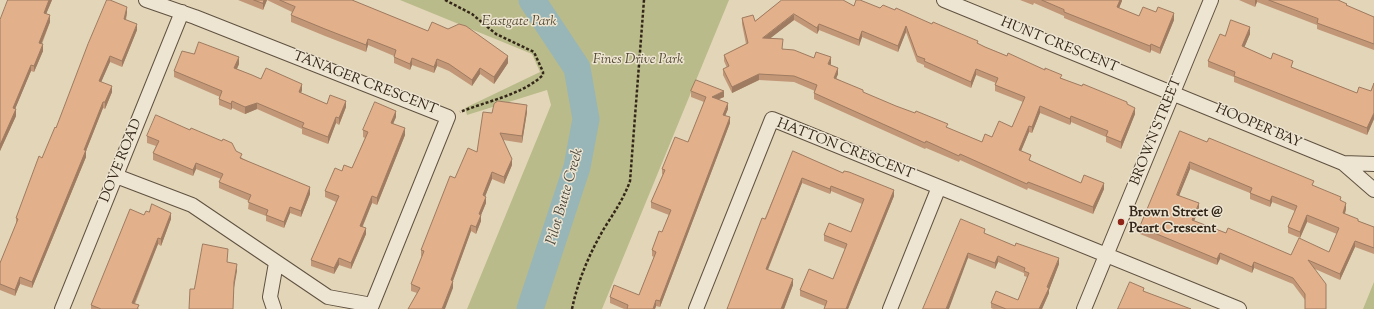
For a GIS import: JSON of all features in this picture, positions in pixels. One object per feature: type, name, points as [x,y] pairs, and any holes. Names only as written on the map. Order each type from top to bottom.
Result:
[{"type":"street","name":"TANAGER CRESCENT","points":[[146,0],[182,12],[448,116],[372,305]]},
{"type":"street","name":"HUNT CRESCENT","points":[[944,0],[1173,92]]},
{"type":"street","name":"BROWN STREET","points":[[1084,309],[1211,0]]},
{"type":"street","name":"DOVE ROAD","points":[[62,309],[182,12]]},
{"type":"street","name":"HOOPER BAY","points":[[1173,92],[1343,163],[1374,190]]},
{"type":"street","name":"HATTON CRESCENT","points":[[696,309],[772,119],[1238,309]]},
{"type":"street","name":"HOOPER BAY","points":[[1343,163],[1374,164]]},
{"type":"street","points":[[116,176],[192,205],[328,298],[372,305]]},
{"type":"street","points":[[890,309],[939,187]]},
{"type":"street","points":[[274,309],[270,298],[276,263]]},
{"type":"street","points":[[351,309],[372,305]]},
{"type":"path","points":[[445,0],[472,14],[496,34],[534,52],[543,72],[543,75],[526,87],[448,116]]},
{"type":"path","points":[[572,309],[580,278],[585,266],[605,227],[625,196],[630,181],[644,0]]},
{"type":"green space","points":[[400,0],[729,0],[602,309],[467,309],[551,105],[547,90],[467,115],[465,108],[540,72],[532,54]]},
{"type":"green space","points":[[1374,282],[1374,309],[1363,309]]},
{"type":"building","points":[[8,0],[49,0],[44,13],[50,15],[39,43],[43,44],[34,66],[31,65],[13,108],[16,109],[0,145],[0,20]]},
{"type":"building","points":[[107,0],[127,7],[124,19],[137,24],[122,61],[110,56],[99,81],[112,86],[105,102],[103,102],[84,150],[86,150],[32,282],[20,277],[15,290],[0,284],[0,263],[18,219],[16,218],[39,156],[42,158],[55,127],[56,128],[88,44]]},
{"type":"building","points":[[254,0],[264,0],[263,3]]},
{"type":"building","points":[[280,0],[352,0],[428,31],[432,22],[448,29],[459,24],[466,26],[508,56],[494,77],[480,68],[472,80],[449,64],[437,59],[434,67],[412,58],[410,64],[394,57],[396,50],[368,39],[366,45],[291,15],[295,7]]},
{"type":"building","points":[[782,0],[843,0],[854,6],[856,0],[860,0],[880,8],[883,5],[895,10],[896,8],[932,24],[933,22],[978,41],[977,43],[985,47],[1007,56],[1008,53],[1045,70],[1045,68],[1062,75],[1060,78],[1082,86],[1083,84],[1127,102],[1127,104],[1135,108],[1121,142],[1106,136],[1108,131],[1071,116],[1070,119],[1040,106],[1032,127],[1029,126],[1019,150],[1031,155],[1029,160],[1081,183],[1084,175],[1104,183],[1093,207],[1028,182],[1027,184],[960,154],[959,156],[926,141],[925,143],[814,93],[817,85],[794,76],[759,74],[732,87],[723,69],[729,66],[724,55],[748,43],[742,18],[753,15],[755,21]],"holes":[[[794,14],[817,28],[819,24],[859,40],[862,31],[898,46],[906,26],[917,56],[925,59],[924,61],[971,82],[976,69],[998,78],[995,85],[1025,97],[1012,127],[999,121],[992,137],[985,134],[982,142],[946,127],[948,124],[916,111],[915,113],[896,106],[834,78],[838,68],[828,64],[831,57],[816,52],[814,58],[794,50],[782,49],[783,39],[763,38]]]},
{"type":"building","points":[[1042,0],[1120,0],[1117,7],[1139,16],[1143,7],[1156,12],[1158,7],[1174,13],[1160,48],[1151,44],[1150,46],[1064,12],[1064,10]]},
{"type":"building","points":[[1269,0],[1338,0],[1374,17],[1374,44],[1317,23],[1318,19]]},
{"type":"building","points":[[1231,20],[1250,27],[1242,46],[1271,59],[1273,53],[1293,61],[1291,67],[1357,93],[1359,87],[1371,91],[1374,83],[1374,113],[1367,128],[1234,76],[1235,72],[1208,61],[1220,34],[1225,36]]},
{"type":"building","points":[[199,42],[239,57],[234,68],[261,79],[266,68],[302,84],[299,92],[327,104],[330,95],[346,101],[339,118],[336,117],[328,137],[302,127],[304,123],[257,103],[245,107],[232,101],[231,104],[219,99],[222,91],[174,71],[182,51],[194,54]]},
{"type":"building","points":[[696,80],[724,91],[712,97],[728,103],[723,115],[730,117],[660,301],[656,300],[653,309],[627,309],[628,305],[610,297],[614,285],[639,295],[656,252],[652,250],[659,231],[662,232],[671,210],[651,202],[665,170],[662,169],[675,137],[688,142],[706,97],[691,91]]},
{"type":"building","points":[[498,101],[527,105],[522,136],[500,133],[512,159],[504,177],[492,172],[483,195],[486,197],[479,214],[481,215],[476,227],[471,225],[451,280],[453,281],[442,309],[408,309],[420,288],[411,284],[424,251],[421,250],[450,176],[455,178],[468,148],[477,152],[483,112],[492,113],[494,104]]},
{"type":"building","points":[[375,102],[396,111],[391,123],[405,128],[377,198],[372,196],[360,226],[366,228],[351,263],[339,258],[334,268],[311,260],[339,196],[325,191],[335,168],[342,171],[344,165],[352,168],[368,132],[363,130]]},
{"type":"building","points":[[156,115],[190,130],[191,128],[222,141],[223,139],[232,143],[236,151],[242,154],[240,158],[310,187],[301,211],[290,207],[284,222],[266,215],[268,210],[248,202],[251,195],[219,182],[223,174],[196,163],[193,170],[153,153],[159,141],[147,136]]},
{"type":"building","points":[[1180,131],[1207,142],[1209,138],[1314,181],[1312,185],[1341,197],[1340,200],[1346,203],[1343,213],[1374,227],[1374,248],[1355,241],[1340,274],[1308,260],[1326,284],[1326,309],[1305,309],[1305,294],[1293,278],[1254,262],[1252,267],[1220,253],[1217,259],[1140,227]],"holes":[[[1190,162],[1252,188],[1250,193],[1270,201],[1272,196],[1297,206],[1288,227],[1300,232],[1307,215],[1339,228],[1329,252],[1299,238],[1291,255],[1228,228],[1226,233],[1192,220],[1199,203],[1177,195]]]},
{"type":"building","points":[[793,151],[843,173],[844,171],[849,172],[894,190],[846,309],[824,309],[827,301],[800,290],[809,269],[833,279],[847,244],[824,235],[829,223],[851,232],[864,199],[831,186],[830,189],[802,178],[766,269],[793,279],[781,309],[727,309],[762,218],[765,219]]},
{"type":"building","points":[[152,204],[171,213],[161,239],[158,238],[132,303],[139,305],[137,309],[101,309],[91,305],[130,209],[144,215],[146,211],[149,212]]},
{"type":"building","points":[[961,219],[985,229],[984,233],[1015,246],[1016,243],[1059,258],[1047,287],[1049,288],[1039,309],[1006,309],[991,303],[996,291],[1018,300],[1029,273],[1024,271],[1025,268],[998,256],[995,263],[968,253],[946,309],[923,309]]},
{"type":"building","points":[[203,244],[228,249],[227,262],[237,264],[234,282],[233,309],[189,309],[190,289],[194,289]]},
{"type":"building","points":[[1130,282],[1144,288],[1143,291],[1191,309],[1118,309]]},
{"type":"waterway","name":"Pilot Butte Creek","points":[[530,309],[577,167],[586,119],[577,68],[532,0]]},
{"type":"waterway","points":[[566,67],[570,58]]},
{"type":"place","name":"Brown Street @ Peart Crescent","points":[[1121,222]]},
{"type":"park label","name":"Eastgate Park","points":[[519,23]]},
{"type":"park label","name":"Fines Drive Park","points":[[638,61]]}]
